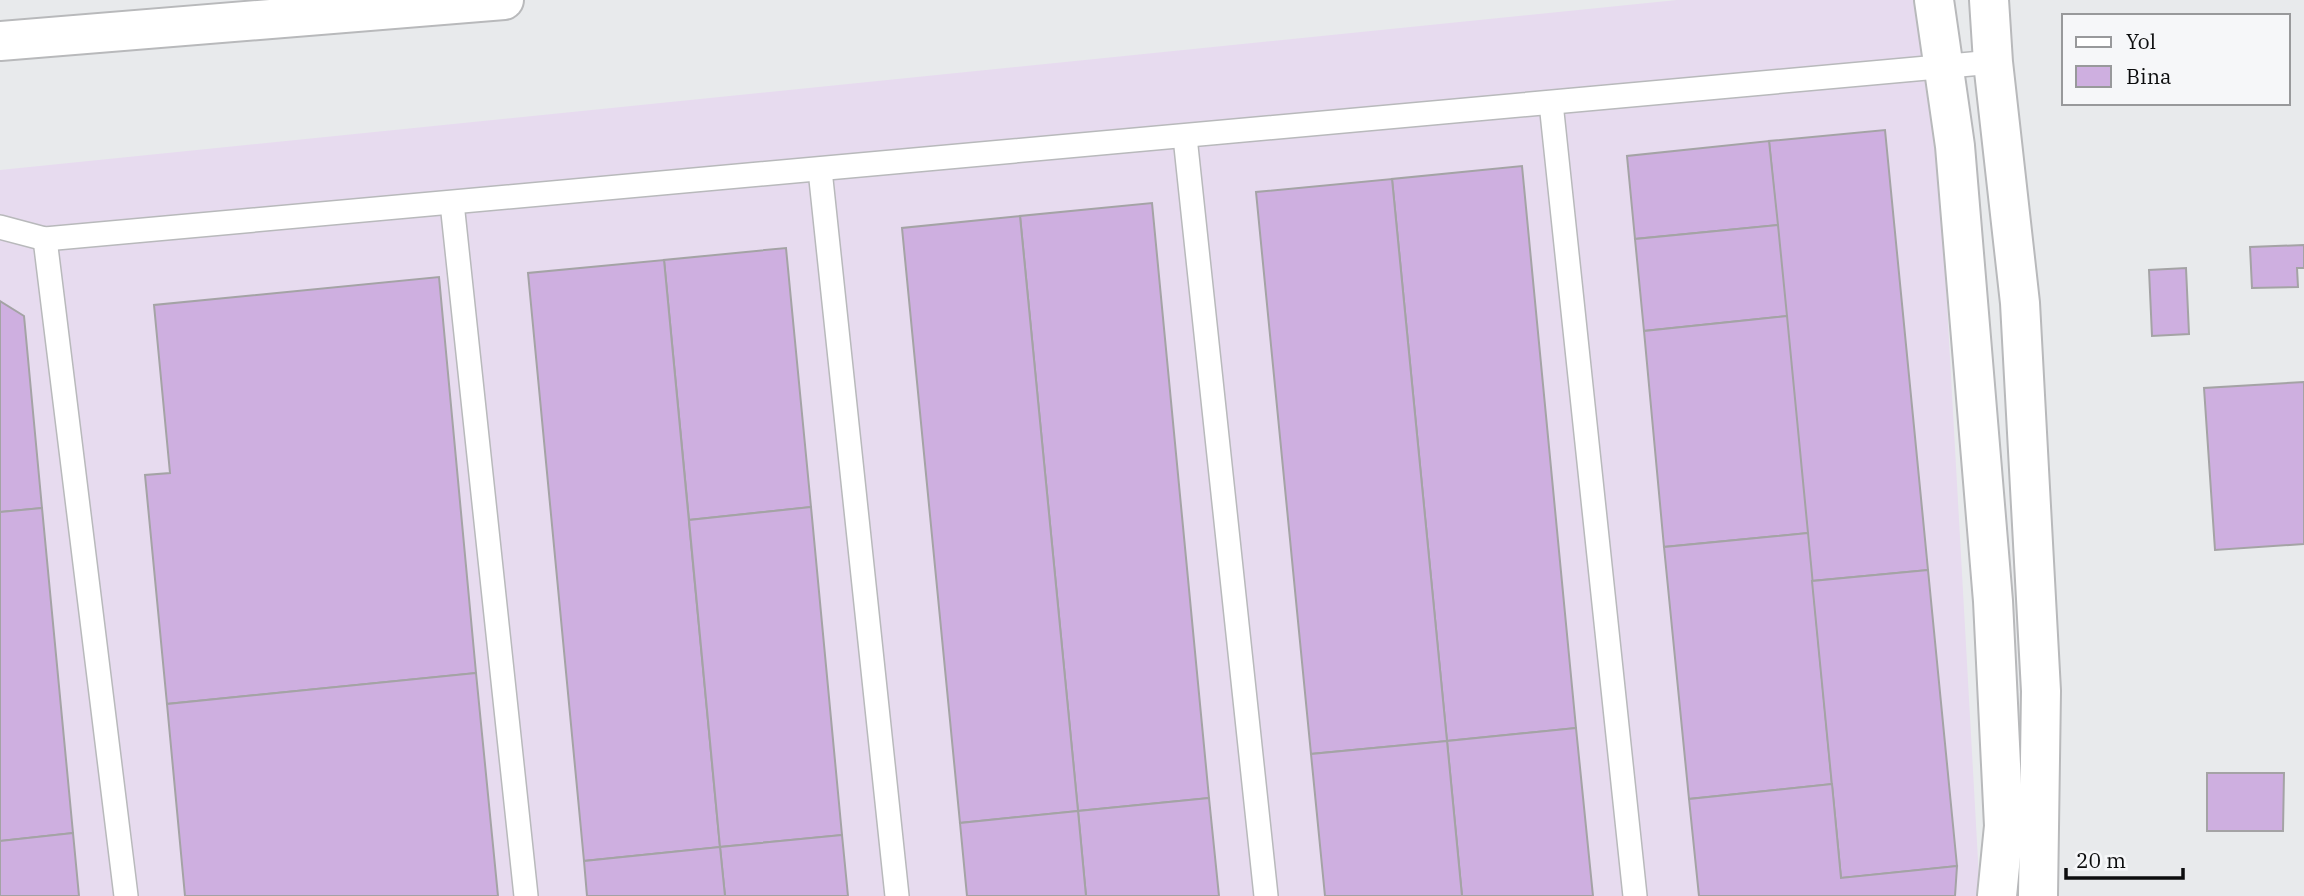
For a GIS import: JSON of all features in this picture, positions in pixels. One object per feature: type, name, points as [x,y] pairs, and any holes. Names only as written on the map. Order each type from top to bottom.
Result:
[{"type":"main road","points":[[0,41],[504,0]]},
{"type":"main road","points":[[1934,0],[1955,146],[1993,601],[2004,826],[1997,896]]},
{"type":"main road","points":[[1989,0],[1993,62],[2020,303],[2040,677],[2038,896]]},
{"type":"lane","points":[[0,227],[45,239],[1993,62]]},
{"type":"lane","points":[[1551,103],[1634,896]]},
{"type":"lane","points":[[1185,137],[1266,896]]},
{"type":"lane","points":[[820,170],[897,896]]},
{"type":"lane","points":[[452,203],[526,896]]},
{"type":"lane","points":[[45,239],[126,896]]},
{"type":"shaded area","points":[[1677,0],[1930,0],[1980,896],[0,896],[0,170]]},
{"type":"building","points":[[1885,130],[1928,570],[1812,581],[1769,141]]},
{"type":"building","points":[[1769,141],[1778,225],[1635,239],[1627,156]]},
{"type":"building","points":[[1522,166],[1576,728],[1447,741],[1392,179]]},
{"type":"building","points":[[1392,179],[1447,741],[1311,754],[1256,192]]},
{"type":"building","points":[[1152,203],[1209,798],[1078,811],[1020,216]]},
{"type":"building","points":[[1020,216],[1078,811],[960,823],[902,228]]},
{"type":"building","points":[[1778,225],[1787,316],[1644,331],[1635,239]]},
{"type":"building","points":[[2304,245],[2304,268],[2297,268],[2298,287],[2252,288],[2250,247]]},
{"type":"building","points":[[786,248],[811,507],[689,520],[664,260]]},
{"type":"building","points":[[664,260],[720,847],[584,861],[528,273]]},
{"type":"building","points":[[2186,268],[2189,334],[2152,336],[2149,270]]},
{"type":"building","points":[[439,277],[476,673],[167,704],[145,475],[170,473],[154,305]]},
{"type":"building","points":[[0,301],[24,316],[42,508],[0,512]]},
{"type":"building","points":[[1787,316],[1808,533],[1664,547],[1644,331]]},
{"type":"building","points":[[2304,382],[2304,544],[2215,550],[2204,388]]},
{"type":"building","points":[[811,507],[842,835],[720,847],[689,520]]},
{"type":"building","points":[[42,508],[73,833],[0,841],[0,512]]},
{"type":"building","points":[[1808,533],[1832,784],[1689,799],[1664,547]]},
{"type":"building","points":[[1928,570],[1957,866],[1841,878],[1812,581]]},
{"type":"building","points":[[476,673],[498,896],[185,896],[167,704]]},
{"type":"building","points":[[1576,728],[1593,896],[1462,896],[1447,741]]},
{"type":"building","points":[[1447,741],[1462,896],[1325,896],[1311,754]]},
{"type":"building","points":[[2207,773],[2284,773],[2283,831],[2207,831]]},
{"type":"building","points":[[1832,784],[1841,878],[1957,866],[1955,896],[1699,896],[1689,799]]},
{"type":"building","points":[[1209,798],[1219,896],[1086,896],[1078,811]]},
{"type":"building","points":[[1078,811],[1086,896],[967,896],[960,823]]},
{"type":"building","points":[[73,833],[79,896],[0,896],[0,841]]},
{"type":"building","points":[[842,835],[848,896],[725,896],[720,847]]},
{"type":"building","points":[[720,847],[725,896],[587,896],[584,861]]}]
